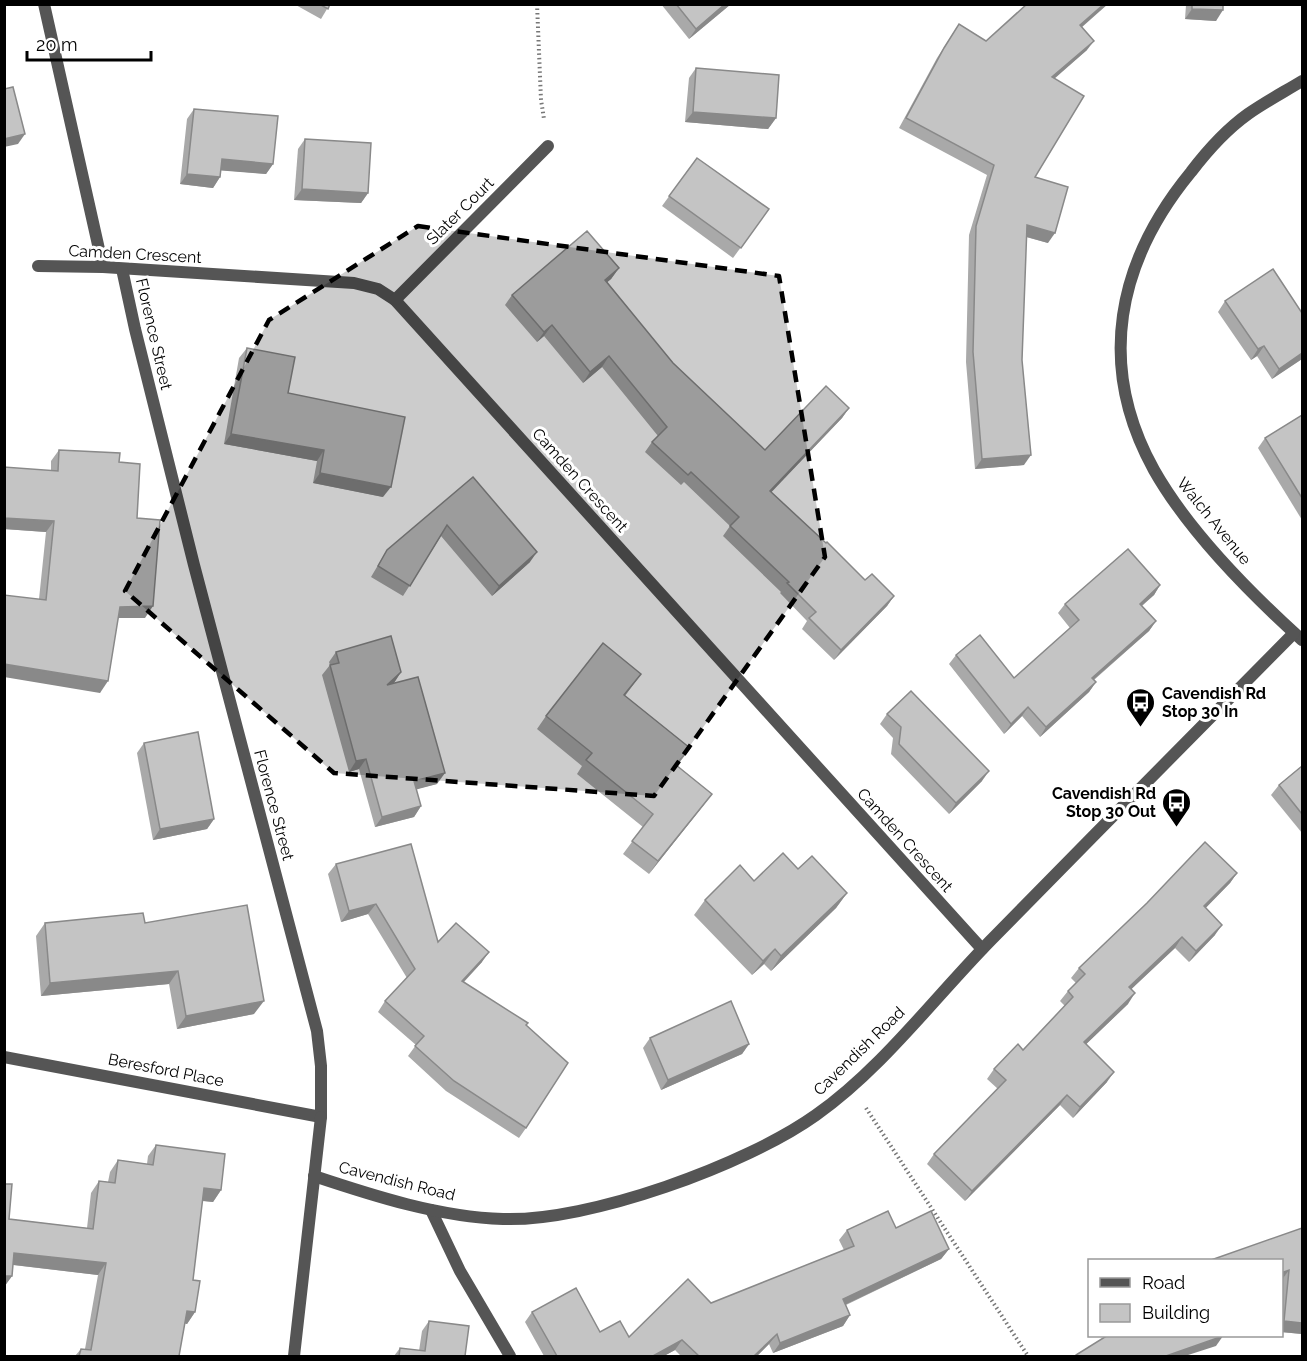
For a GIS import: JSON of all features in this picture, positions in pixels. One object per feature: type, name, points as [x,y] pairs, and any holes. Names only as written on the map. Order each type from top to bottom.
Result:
[{"type":"street","points":[[44,4],[103,267]]},
{"type":"street","name":"Walch Avenue","points":[[1298,637],[1253,593],[1177,506],[1154,469],[1134,426],[1124,390],[1120,354],[1129,279],[1154,224],[1174,192],[1220,139],[1247,115],[1302,81]]},
{"type":"street","name":"Slater Court","points":[[395,300],[548,146]]},
{"type":"street","name":"Camden Crescent","points":[[38,266],[103,267],[354,283],[378,290],[395,300],[982,949]]},
{"type":"street","name":"Florence Street","points":[[122,269],[194,565],[317,1031],[321,1066],[321,1117],[294,1356]]},
{"type":"street","name":"Cavendish Road","points":[[314,1176],[431,1210],[504,1219],[536,1218],[570,1213],[681,1181],[777,1140],[817,1115],[852,1086],[884,1055],[982,949],[1298,637]]},
{"type":"street","name":"Beresford Place","points":[[4,1057],[321,1117]]},
{"type":"street","points":[[431,1210],[460,1271],[510,1356]]},
{"type":"path","points":[[537,4],[541,100],[548,146]]},
{"type":"path","points":[[852,1086],[1028,1356]]},
{"type":"highlighted area","points":[[418,226],[779,276],[825,557],[654,796],[334,773],[125,591],[269,320]]},
{"type":"building","points":[[319,4],[330,4],[328,9]]},
{"type":"building","points":[[676,4],[725,4],[696,29]]},
{"type":"building","points":[[1027,4],[1104,4],[1080,25],[1094,41],[1052,77],[1084,96],[1035,177],[1068,187],[1055,233],[1027,225],[1022,360],[1031,455],[982,459],[973,352],[976,226],[994,165],[906,118],[959,24],[986,41]]},
{"type":"building","points":[[1192,4],[1223,4],[1223,10],[1192,9]]},
{"type":"building","points":[[696,68],[779,75],[776,118],[693,112]]},
{"type":"building","points":[[13,87],[25,134],[4,139],[4,89]]},
{"type":"building","points":[[194,109],[278,116],[273,164],[222,159],[220,177],[187,174]]},
{"type":"building","points":[[305,139],[371,143],[368,193],[302,189]]},
{"type":"building","points":[[697,158],[769,209],[741,248],[669,196]]},
{"type":"building","points":[[587,231],[619,268],[605,280],[673,363],[765,450],[826,386],[849,408],[770,491],[865,580],[872,574],[894,596],[841,650],[809,618],[816,612],[787,583],[789,582],[730,526],[739,517],[691,472],[688,475],[652,442],[667,427],[609,356],[590,372],[552,325],[544,332],[512,295]]},
{"type":"building","points":[[1273,269],[1302,313],[1302,353],[1279,369],[1264,346],[1258,349],[1225,301]]},
{"type":"building","points":[[247,348],[295,357],[288,393],[405,417],[391,487],[320,473],[324,450],[231,434]]},
{"type":"building","points":[[1302,415],[1302,498],[1265,438]]},
{"type":"building","points":[[59,450],[120,453],[119,462],[140,464],[137,518],[160,520],[153,606],[120,607],[108,681],[4,664],[4,595],[46,600],[54,521],[4,518],[4,467],[58,471]]},
{"type":"building","points":[[473,477],[537,552],[499,586],[447,525],[410,586],[378,566],[387,550]]},
{"type":"building","points":[[1128,549],[1160,585],[1140,604],[1156,621],[1092,678],[1096,682],[1046,727],[1028,707],[1011,724],[956,655],[980,635],[1014,678],[1079,620],[1065,604]]},
{"type":"building","points":[[391,636],[401,672],[387,685],[418,677],[445,773],[414,781],[421,806],[382,817],[366,759],[356,761],[330,665],[339,663],[336,652]]},
{"type":"building","points":[[603,643],[641,674],[624,695],[690,748],[676,765],[712,794],[658,861],[632,841],[653,814],[586,760],[592,753],[546,716]]},
{"type":"building","points":[[911,691],[989,771],[956,803],[899,744],[901,727],[887,714]]},
{"type":"building","points":[[198,732],[214,819],[160,829],[144,743]]},
{"type":"building","points":[[1302,766],[1302,814],[1279,785]]},
{"type":"building","points":[[1205,842],[1237,873],[1204,906],[1222,925],[1196,951],[1182,937],[1129,987],[1135,993],[1084,1042],[1114,1072],[1080,1107],[1067,1095],[972,1191],[934,1154],[1006,1080],[994,1069],[1018,1044],[1023,1050],[1073,997],[1068,991],[1085,974],[1079,968],[1147,903]]},
{"type":"building","points":[[411,844],[438,942],[456,923],[489,952],[462,981],[528,1023],[526,1025],[568,1063],[526,1128],[454,1081],[415,1046],[424,1036],[385,1001],[415,969],[376,904],[349,911],[336,864]]},
{"type":"building","points":[[783,853],[798,869],[812,856],[847,893],[781,956],[775,949],[763,961],[705,900],[740,865],[754,881]]},
{"type":"building","points":[[247,905],[264,1001],[186,1016],[178,971],[50,983],[45,923],[143,913],[145,923]]},
{"type":"building","points":[[731,1001],[749,1044],[668,1080],[650,1038]]},
{"type":"building","points":[[156,1145],[225,1154],[221,1190],[204,1188],[193,1280],[200,1281],[195,1312],[187,1311],[179,1356],[79,1356],[81,1349],[91,1350],[106,1263],[14,1253],[12,1276],[4,1276],[4,1184],[12,1184],[9,1219],[93,1229],[99,1181],[115,1183],[118,1160],[153,1165]]},
{"type":"building","points":[[888,1211],[896,1228],[931,1211],[949,1249],[843,1299],[850,1315],[780,1343],[777,1334],[754,1356],[699,1356],[682,1340],[653,1356],[557,1356],[532,1312],[576,1288],[600,1332],[620,1321],[629,1337],[688,1279],[711,1303],[854,1246],[847,1230]]},
{"type":"building","points":[[1302,1228],[1302,1323],[1284,1321],[1289,1270],[1283,1272],[1283,1259],[1214,1259]]},
{"type":"building","points":[[429,1321],[469,1326],[465,1356],[399,1356],[400,1348],[425,1351]]},
{"type":"building","points":[[1105,1337],[1220,1337],[1166,1356],[1076,1355]]},
{"type":"place","name":"Cavendish Rd Stop 30 In","points":[[1141,728]]},
{"type":"place","name":"Cavendish Rd Stop 30 Out","points":[[1177,828]]}]
